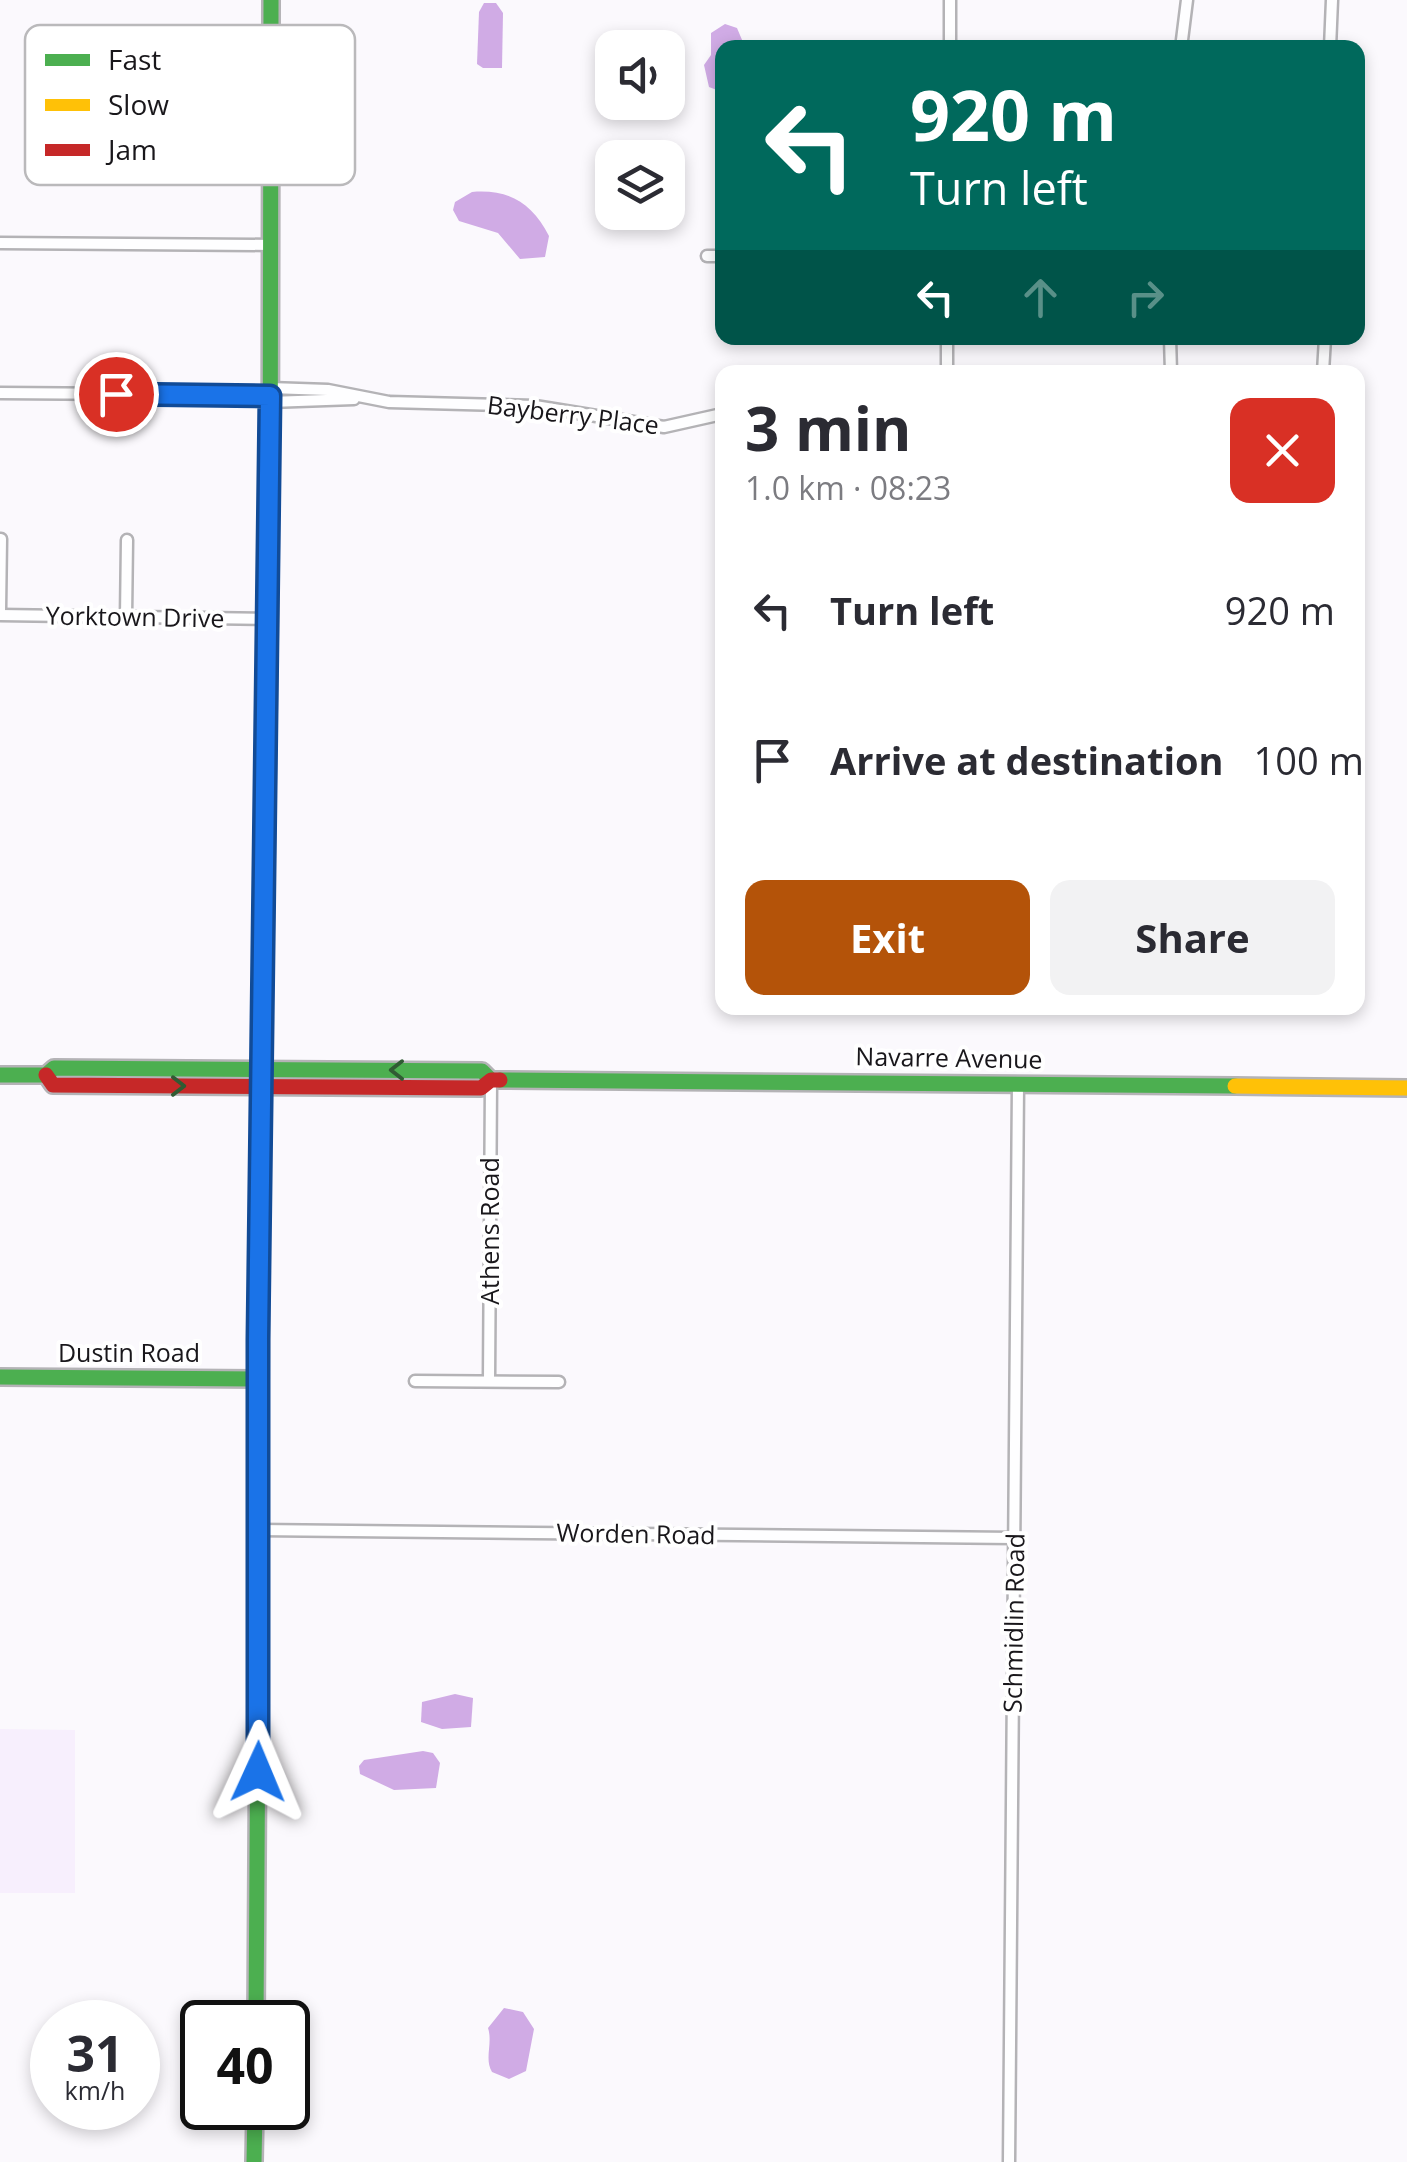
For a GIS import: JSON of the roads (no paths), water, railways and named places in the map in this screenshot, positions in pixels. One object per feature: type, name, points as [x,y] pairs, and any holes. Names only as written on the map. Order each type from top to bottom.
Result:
[{"type":"main road","points":[[256,2000],[258,1379],[270,618],[271,185]]},
{"type":"main road","name":"Navarre Avenue","points":[[0,1075],[46,1075],[54,1068],[482,1071],[491,1080]]},
{"type":"main road","points":[[423,1088],[462,1080],[466,1071]]},
{"type":"main road","name":"Navarre Avenue","points":[[46,1075],[53,1085],[261,1087],[482,1088],[491,1080],[1407,1088]]},
{"type":"main road","name":"Dustin Road","points":[[0,1377],[258,1379]]},
{"type":"main road","points":[[254,2162],[255,2130]]},
{"type":"street","points":[[950,0],[950,40]]},
{"type":"street","points":[[1182,40],[1187,0]]},
{"type":"street","points":[[1330,40],[1332,0]]},
{"type":"street","points":[[0,243],[271,245]]},
{"type":"street","points":[[707,256],[715,256]]},
{"type":"street","name":"Bayberry Place","points":[[0,393],[270,395],[328,390],[362,398],[535,406],[664,427],[715,416]]},
{"type":"street","points":[[0,613],[2,539]]},
{"type":"street","points":[[126,618],[127,540]]},
{"type":"street","name":"Yorktown Drive","points":[[0,613],[270,618]]},
{"type":"street","name":"Athens Road","points":[[489,1381],[491,1080]]},
{"type":"street","name":"Schmidlin Road","points":[[1009,2162],[1018,1084]]},
{"type":"street","points":[[414,1380],[559,1382]]},
{"type":"street","name":"Worden Road","points":[[258,1530],[1014,1538]]}]
